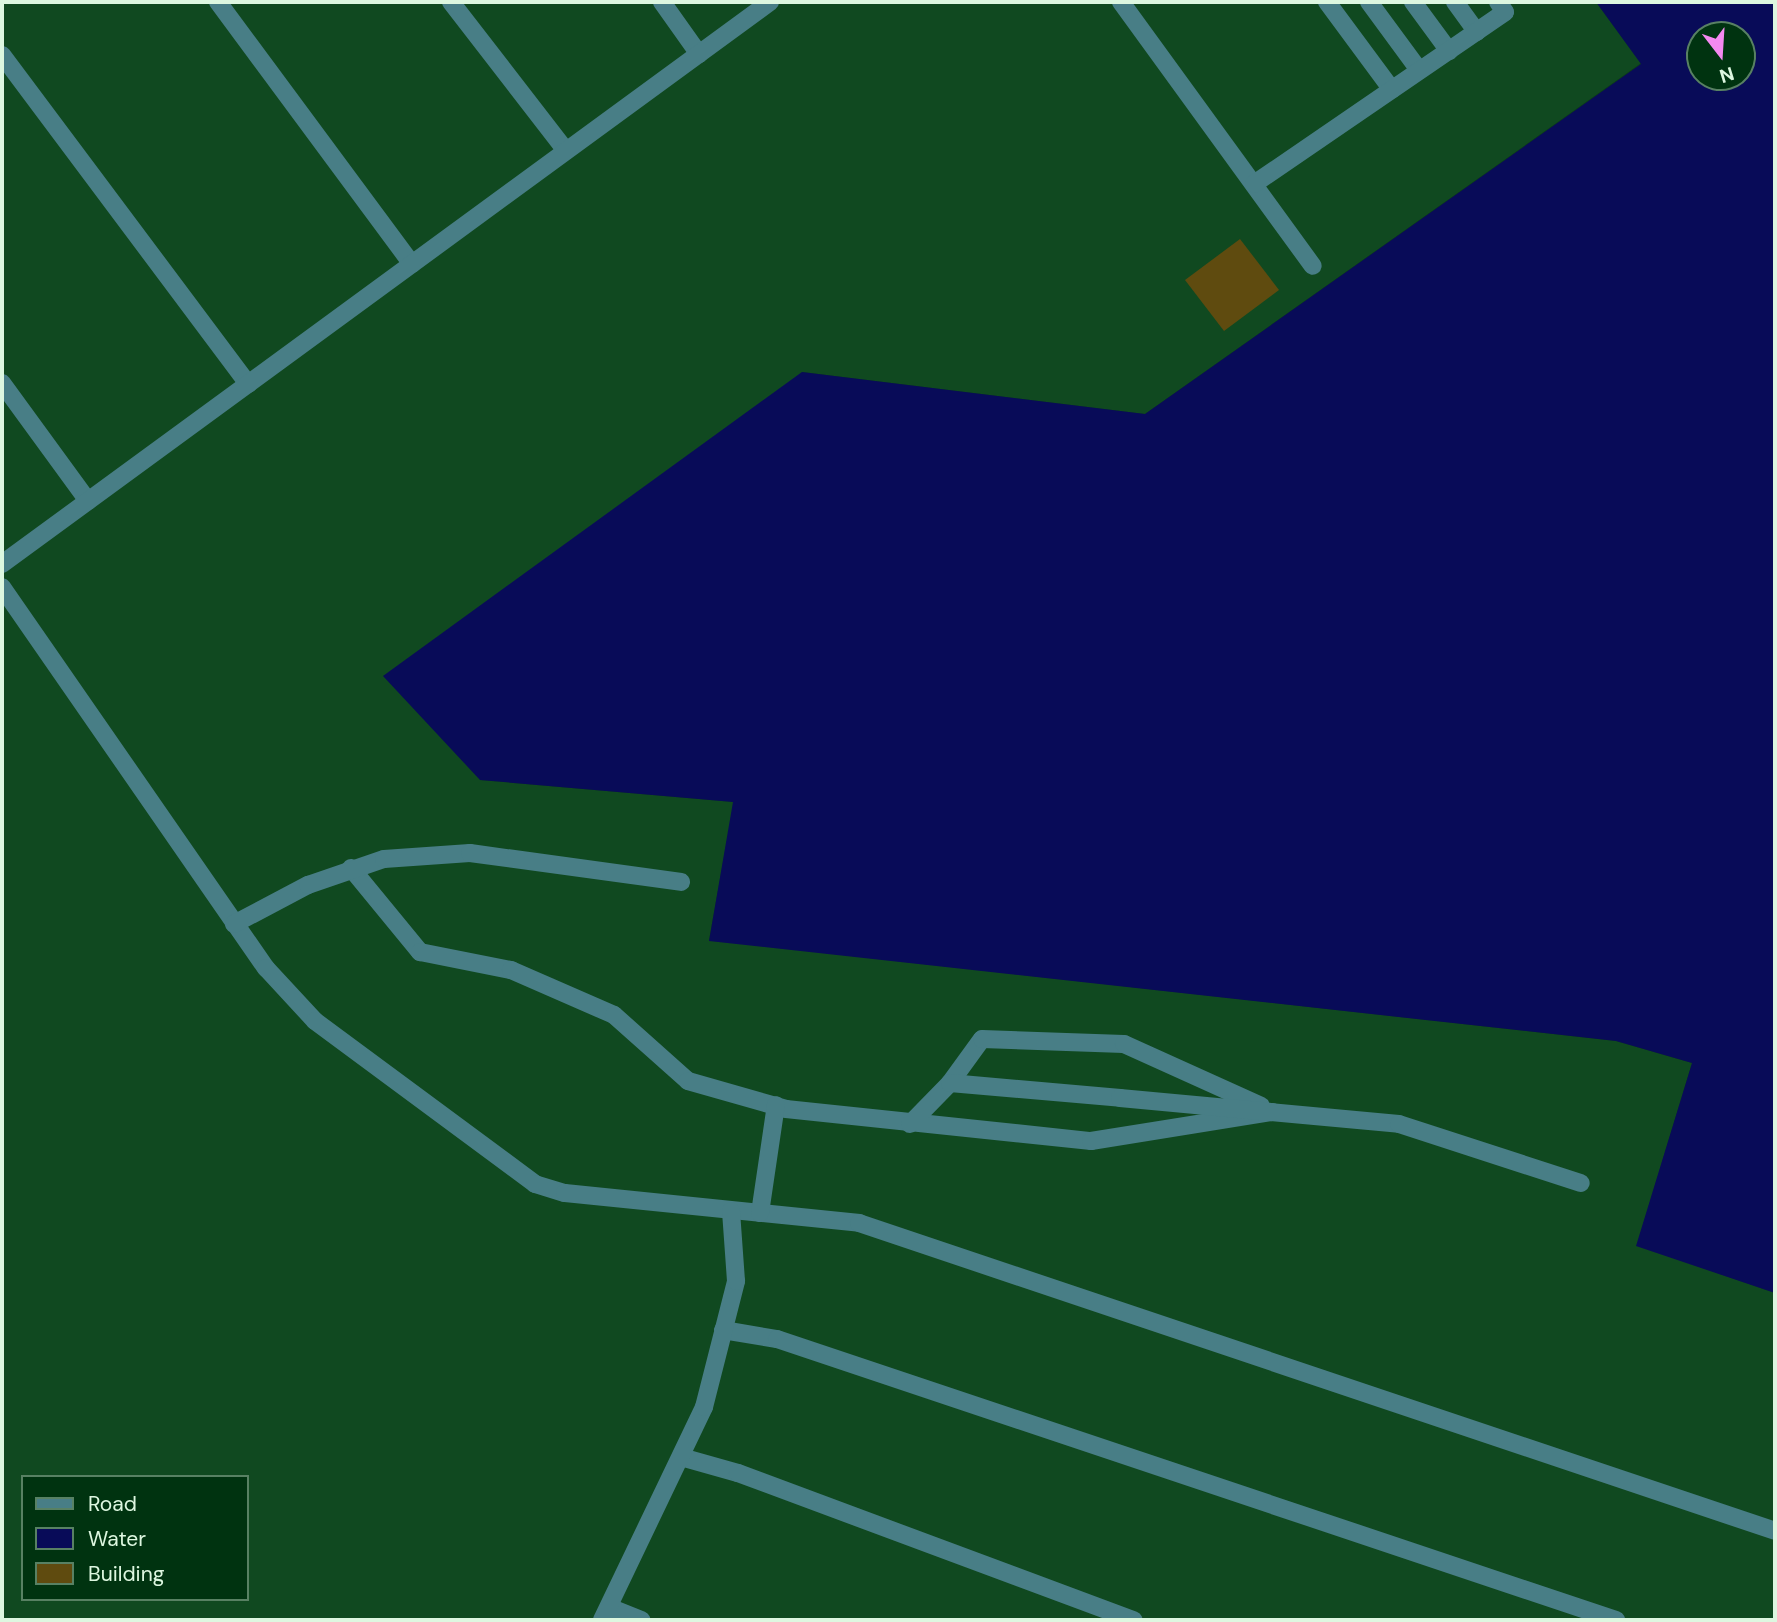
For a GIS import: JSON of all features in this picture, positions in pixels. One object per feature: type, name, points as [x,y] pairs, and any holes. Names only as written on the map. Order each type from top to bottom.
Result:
[{"type":"street","points":[[218,2],[412,264]]},
{"type":"street","points":[[451,2],[566,151]]},
{"type":"street","points":[[662,2],[699,54]]},
{"type":"street","points":[[2,564],[770,2]]},
{"type":"street","points":[[1121,2],[1313,266]]},
{"type":"street","points":[[1327,2],[1392,90]]},
{"type":"street","points":[[1369,2],[1419,71]]},
{"type":"street","points":[[1413,2],[1449,51]]},
{"type":"street","points":[[1455,2],[1477,32]]},
{"type":"street","points":[[1254,184],[1506,12],[1498,2]]},
{"type":"street","points":[[2,54],[248,384]]},
{"type":"street","points":[[2,383],[88,501]]},
{"type":"street","points":[[2,587],[266,968],[315,1021],[535,1184],[565,1193],[859,1223],[1775,1531]]},
{"type":"street","points":[[234,924],[351,868],[384,859],[470,853],[681,882]]},
{"type":"street","points":[[351,868],[420,952],[511,970],[614,1015],[688,1081],[776,1105],[909,1124],[1091,1141],[1273,1112]]},
{"type":"street","points":[[909,1124],[950,1083],[982,1038],[1125,1044],[1273,1112]]},
{"type":"street","points":[[950,1083],[1399,1125],[1581,1183]]},
{"type":"street","points":[[760,1213],[776,1105]]},
{"type":"street","points":[[642,1620],[606,1614],[704,1407],[736,1281],[731,1211]]},
{"type":"street","points":[[723,1330],[777,1339],[1616,1620]]},
{"type":"street","points":[[681,1457],[738,1473],[1134,1620]]},
{"type":"shaded area","points":[[2,2],[1596,2],[1641,63],[1145,414],[802,372],[480,780],[734,802],[709,940],[1616,1041],[1692,1063],[1637,1245],[1775,1293],[1775,1620],[2,1620]]},
{"type":"water","points":[[1596,2],[1775,2],[1775,1293],[1636,1246],[1692,1063],[1616,1041],[709,941],[733,802],[480,780],[383,676],[802,372],[1145,414],[1641,64]]},
{"type":"building","points":[[1240,239],[1279,290],[1224,331],[1185,280]]}]
